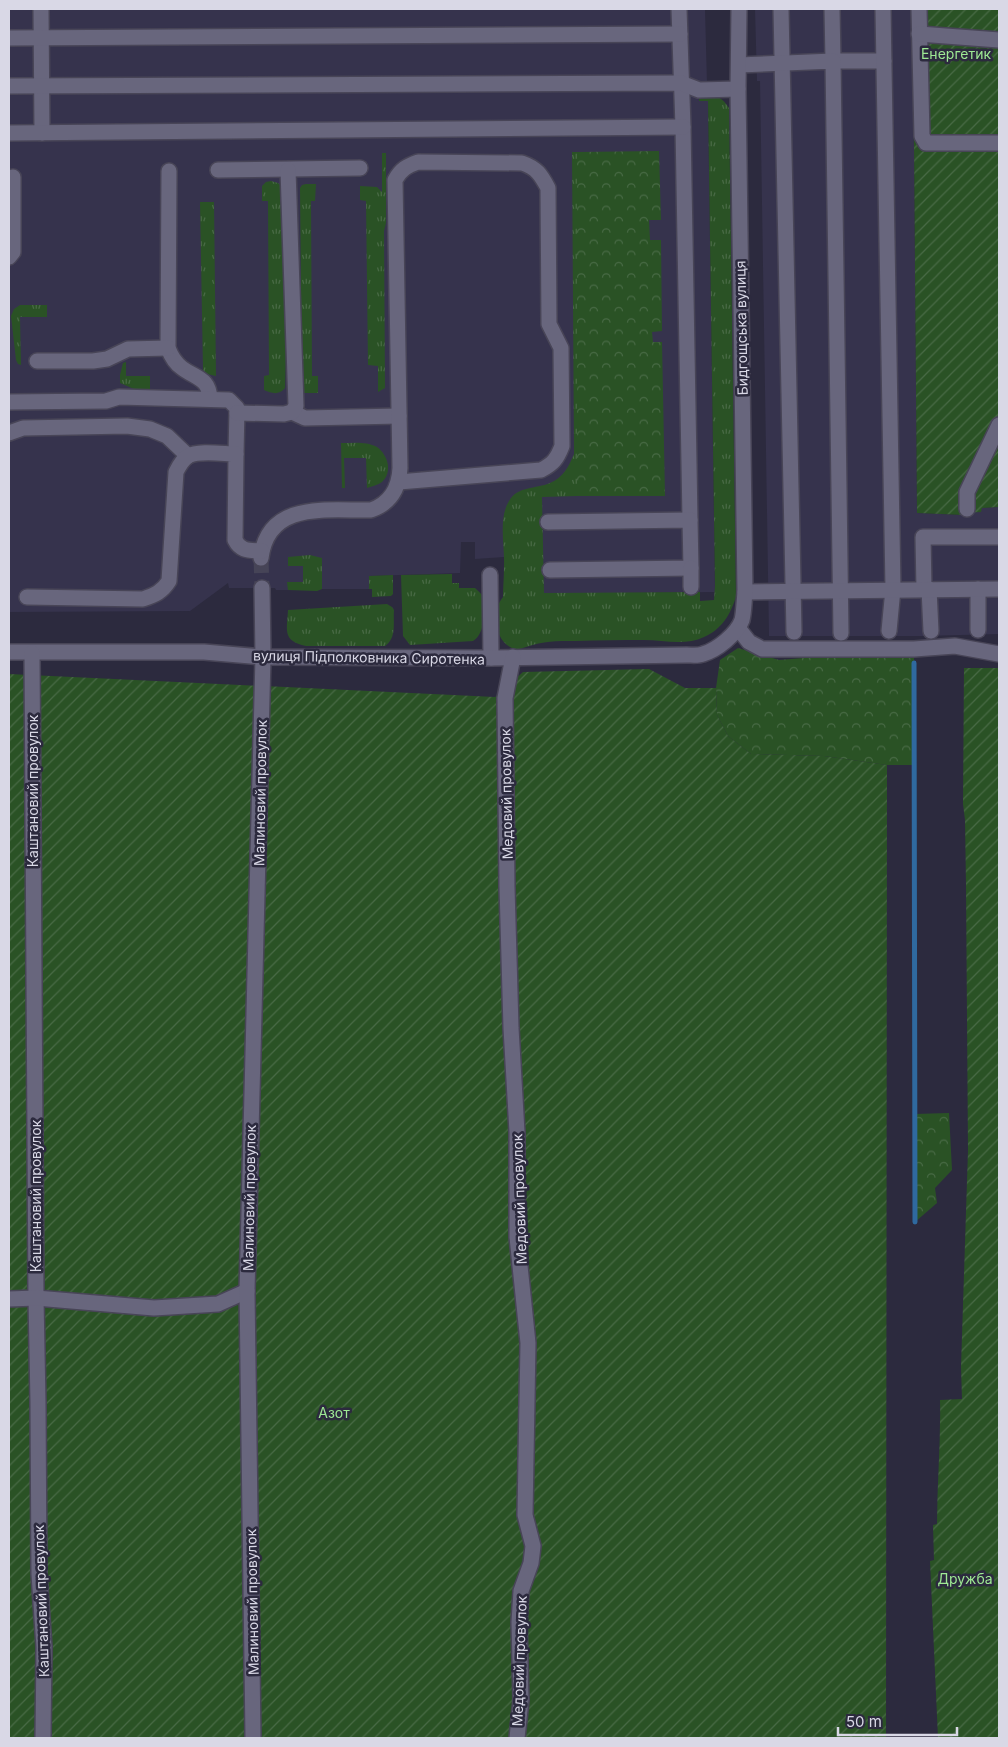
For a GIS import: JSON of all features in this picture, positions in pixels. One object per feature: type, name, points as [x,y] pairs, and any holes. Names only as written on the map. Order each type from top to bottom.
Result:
[{"type":"street","points":[[41,9],[42,133]]},
{"type":"street","points":[[678,9],[683,127],[690,587]]},
{"type":"street","name":"Бидгощська вулиця","points":[[738,9],[745,592],[742,619],[738,628]]},
{"type":"street","points":[[781,9],[794,632]]},
{"type":"street","points":[[832,9],[841,633]]},
{"type":"street","points":[[883,9],[893,589],[889,631]]},
{"type":"street","points":[[919,9],[922,136],[926,142],[999,143]]},
{"type":"street","points":[[9,38],[680,34]]},
{"type":"street","points":[[919,34],[999,40]]},
{"type":"street","points":[[739,64],[884,61]]},
{"type":"street","points":[[9,86],[681,83],[698,90],[738,89]]},
{"type":"street","points":[[9,133],[683,127]]},
{"type":"street","points":[[9,402],[106,401],[119,397],[229,400],[237,408],[235,540],[238,546],[244,550],[262,554],[266,537],[272,528],[286,518],[301,512],[372,510],[381,507],[391,498],[399,482],[400,468],[395,180],[399,172],[418,162],[522,163],[532,166],[541,174],[548,188],[549,324],[561,348],[562,446],[557,458],[552,465],[541,470],[399,482]]},
{"type":"street","points":[[218,170],[360,168]]},
{"type":"street","points":[[288,170],[296,406],[292,412]]},
{"type":"street","points":[[169,171],[168,348],[173,359],[180,367],[206,383],[210,389],[210,400]]},
{"type":"street","points":[[9,257],[12,252],[13,176]]},
{"type":"street","points":[[37,361],[93,361],[107,359],[128,349],[168,348]]},
{"type":"street","points":[[236,413],[284,414],[292,412],[305,418],[399,416]]},
{"type":"street","points":[[9,434],[23,428],[128,426],[150,429],[167,436],[188,456]]},
{"type":"street","points":[[967,509],[967,492],[999,426]]},
{"type":"street","points":[[28,597],[144,599],[157,594],[164,589],[169,581],[176,472],[182,461],[188,456],[196,454],[236,454]]},
{"type":"street","points":[[548,522],[690,520]]},
{"type":"street","points":[[932,631],[923,537],[999,537]]},
{"type":"street","points":[[550,570],[691,568]]},
{"type":"street","points":[[490,575],[491,658]]},
{"type":"street","name":"Малиновий провулок","points":[[253,1738],[247,1291],[263,657],[262,588]]},
{"type":"street","points":[[978,589],[978,630]]},
{"type":"street","points":[[745,592],[999,589]]},
{"type":"street","points":[[738,628],[749,642],[762,648],[914,649],[955,646],[999,654]]},
{"type":"street","name":"вулиця Підполковника Сиротенка","points":[[9,652],[204,652],[263,657],[491,658],[702,655],[715,649],[738,628]]},
{"type":"street","name":"Каштановий провулок","points":[[32,653],[36,1298],[39,1574],[44,1647],[43,1738]]},
{"type":"street","name":"Медовий провулок","points":[[514,657],[505,698],[507,887],[511,1028],[517,1132],[518,1236],[528,1344],[525,1515],[533,1546],[531,1563],[521,1591],[519,1622],[521,1700],[517,1738]]},
{"type":"street","points":[[9,1299],[36,1298],[154,1308],[218,1304],[247,1291]]},
{"type":"shaded area","points":[[9,9],[705,9],[707,84],[698,85],[699,101],[708,101],[715,592],[544,594],[504,557],[475,559],[475,542],[461,542],[460,573],[369,576],[369,589],[322,589],[322,582],[288,582],[288,590],[276,590],[275,588],[229,588],[228,583],[190,611],[9,612]]},
{"type":"shaded area","points":[[755,9],[911,9],[917,513],[963,515],[981,508],[999,507],[999,634],[769,636],[760,81],[757,81]]},
{"type":"green space","name":"Енергетик","points":[[911,9],[999,9],[999,507],[982,508],[981,512],[964,513],[964,515],[917,513]]},
{"type":"green space","points":[[699,96],[720,98],[729,108],[736,597],[731,610],[720,626],[710,634],[697,640],[682,642],[644,640],[555,641],[515,649],[508,646],[499,634],[496,618],[499,603],[503,597],[503,524],[506,508],[512,496],[522,490],[545,485],[559,478],[568,467],[574,454],[572,152],[577,152],[577,496],[542,497],[544,593],[700,592],[700,601],[714,600],[708,101],[699,101]]},
{"type":"green space","points":[[659,151],[661,220],[649,220],[650,240],[661,240],[662,331],[652,332],[653,342],[662,342],[665,496],[577,496],[577,152]]},
{"type":"green space","points":[[382,153],[386,153],[386,223],[384,231],[385,388],[378,392],[378,366],[368,365],[366,201],[360,200],[360,186],[377,187],[382,192]]},
{"type":"green space","points":[[266,182],[278,183],[282,187],[288,278],[285,388],[275,393],[264,390],[264,376],[269,375],[268,201],[262,201],[262,186]]},
{"type":"green space","points":[[306,184],[316,184],[315,201],[311,201],[312,376],[318,376],[318,393],[302,393],[300,188]]},
{"type":"green space","points":[[200,202],[214,202],[216,376],[207,374],[203,370]]},
{"type":"green space","points":[[20,305],[47,305],[47,317],[20,317],[21,365],[16,360],[11,316],[14,309]]},
{"type":"green space","points":[[126,362],[126,376],[150,376],[150,390],[134,389],[120,383],[123,363]]},
{"type":"green space","points":[[341,443],[368,444],[381,450],[388,464],[387,473],[382,482],[367,488],[366,458],[344,458],[345,488],[342,488]]},
{"type":"green space","points":[[310,555],[322,558],[322,589],[317,591],[288,590],[287,582],[303,582],[303,566],[288,566],[288,557]]},
{"type":"green space","points":[[452,574],[452,583],[459,583],[459,588],[475,588],[482,596],[484,615],[480,633],[473,641],[410,645],[403,636],[401,575]]},
{"type":"green space","points":[[393,575],[393,594],[391,596],[372,597],[372,589],[369,589],[369,576]]},
{"type":"green space","points":[[387,604],[394,610],[394,625],[393,635],[385,646],[306,646],[298,644],[289,638],[287,629],[288,610]]},
{"type":"green space","points":[[738,648],[779,660],[914,649],[914,765],[887,765],[824,756],[751,754],[728,736],[717,715],[716,688],[720,660]]},
{"type":"green space","name":"Дружба","points":[[964,668],[999,668],[999,1738],[938,1738],[930,1561],[934,1560],[933,1525],[937,1524],[940,1400],[962,1399],[961,1367],[968,1150],[966,885],[963,804]]},
{"type":"green space","name":"Азот","points":[[649,669],[685,688],[716,688],[717,715],[728,736],[751,754],[824,756],[887,765],[886,1738],[9,1738],[9,674],[495,697],[523,672]]},
{"type":"green space","points":[[949,1113],[952,1170],[935,1188],[937,1203],[915,1222],[915,1114]]},
{"type":"waterway","points":[[914,663],[915,1222]]},
{"type":"tunnel","points":[[261,558],[262,588]]}]
